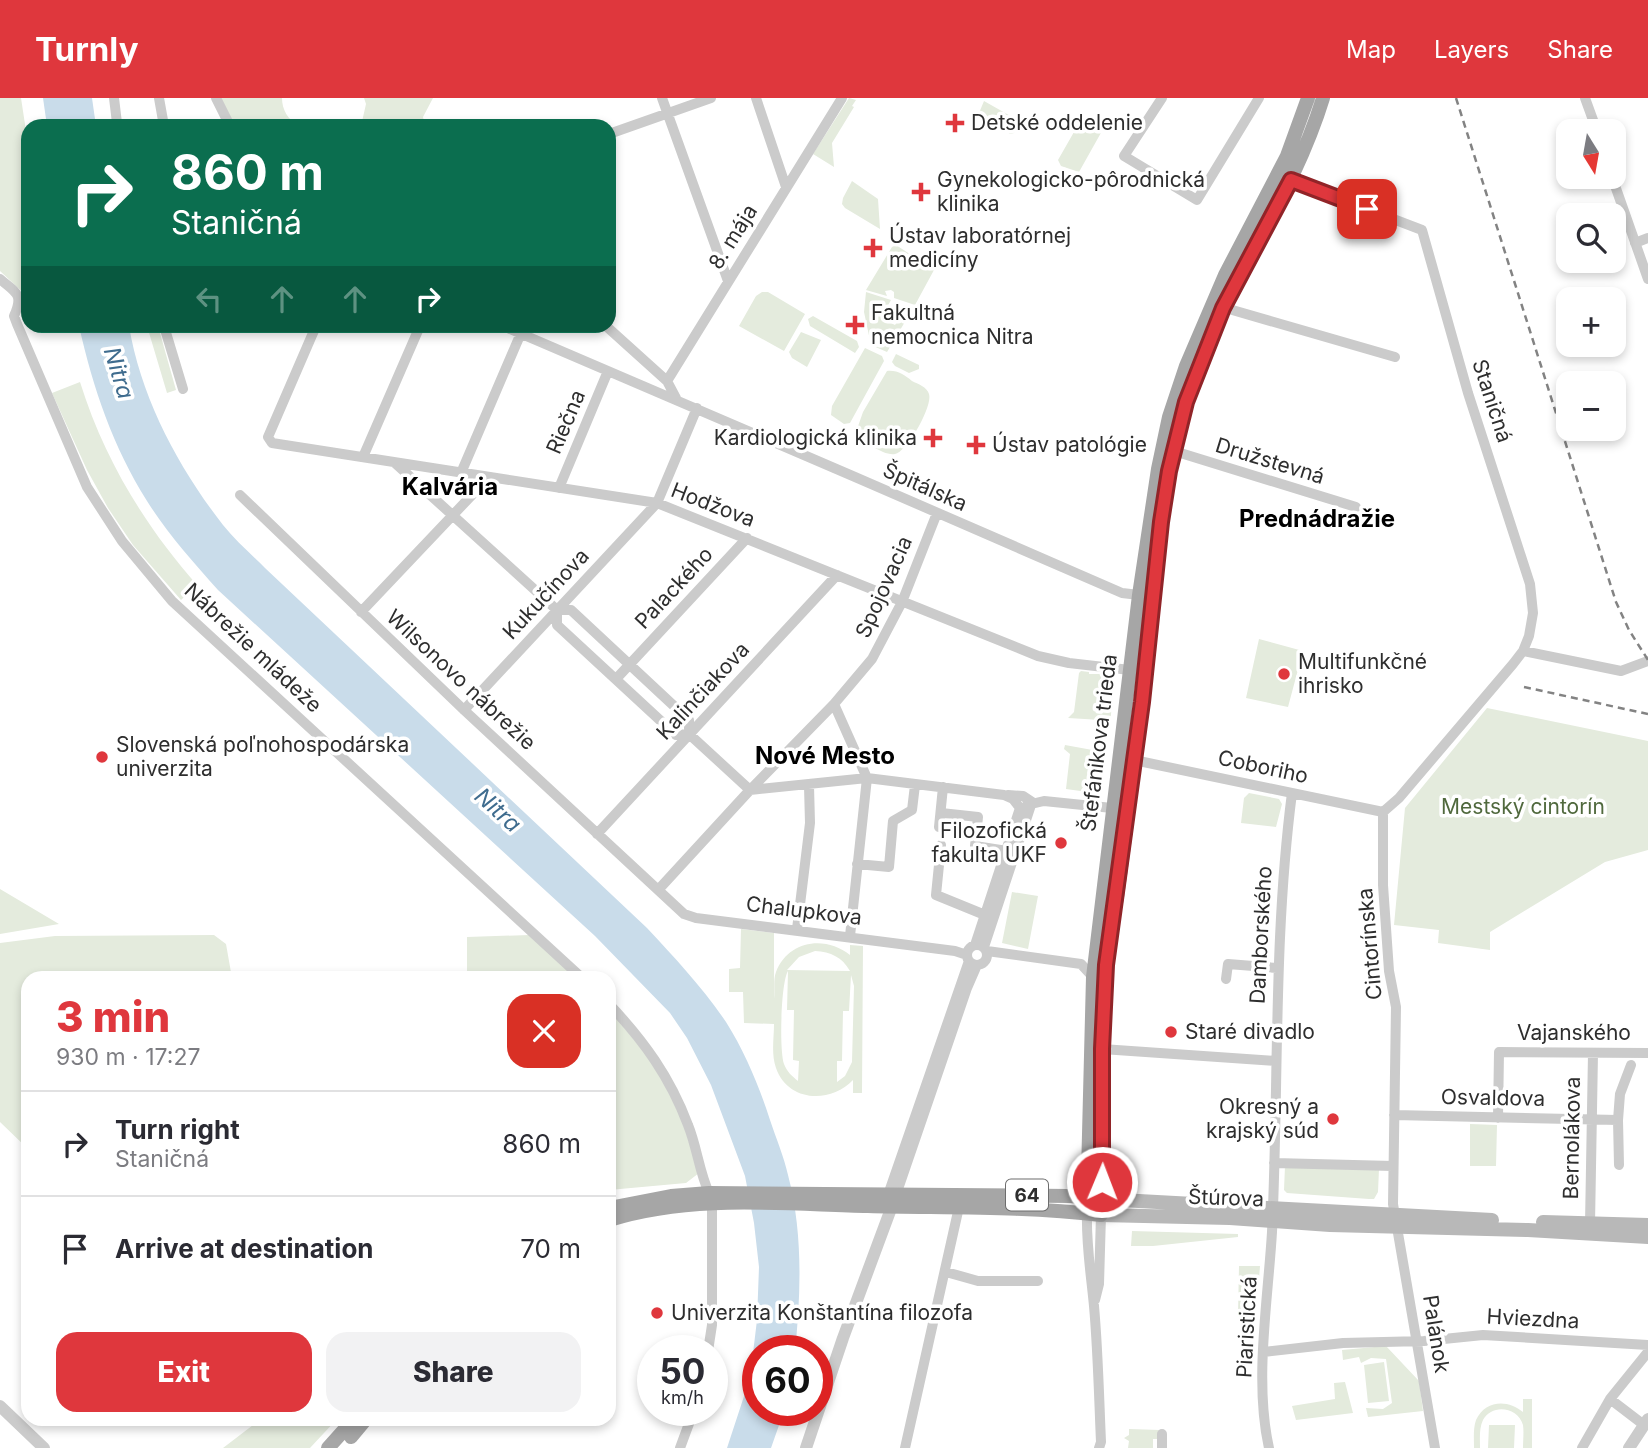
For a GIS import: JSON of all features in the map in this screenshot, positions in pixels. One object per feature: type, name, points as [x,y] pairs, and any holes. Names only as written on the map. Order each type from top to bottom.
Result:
[{"type":"main road","name":"Štefánikova trieda","points":[[1285,177],[1308,98]]},
{"type":"main road","name":"Štefánikova trieda","points":[[1096,1048],[1127,809],[1130,670],[1161,522],[1168,449],[1217,306],[1285,177],[1311,134],[1324,98]]},
{"type":"main road","name":"Štefánikova trieda","points":[[1094,1214],[1095,951],[1112,808],[1127,759],[1146,596]]},
{"type":"main road","points":[[1112,808],[1127,809]]},
{"type":"main road","name":"Štúrova","points":[[890,1201],[913,1195],[1095,1198],[1272,1214],[1648,1237]]},
{"type":"main road","name":"64","points":[[616,1207],[671,1196],[710,1198]]},
{"type":"main road","name":"Štúrova","points":[[710,1198],[890,1201],[1094,1214],[1272,1214]]},
{"type":"main road","name":"64","points":[[616,1218],[710,1198]]},
{"type":"main road","name":"Štúrova","points":[[1396,1222],[1648,1225]]},
{"type":"main road","points":[[328,1448],[348,1426]]},
{"type":"main road","points":[[340,1448],[360,1426]]},
{"type":"street","points":[[114,98],[117,119]]},
{"type":"street","points":[[159,98],[163,119]]},
{"type":"street","points":[[216,98],[226,119]]},
{"type":"street","points":[[662,98],[728,281]]},
{"type":"street","points":[[616,132],[711,98]]},
{"type":"street","points":[[756,98],[786,187]]},
{"type":"street","name":"8. mája","points":[[667,381],[842,98]]},
{"type":"street","points":[[1162,98],[1124,156],[1197,200],[1259,98]]},
{"type":"street","points":[[1585,98],[1593,119]]},
{"type":"street","name":"Staničná","points":[[1285,177],[1422,230],[1464,380],[1530,584],[1533,613],[1529,636],[1523,650],[1479,706],[1399,798],[1383,812]]},
{"type":"street","points":[[1616,189],[1648,279]]},
{"type":"street","points":[[1635,243],[1648,238]]},
{"type":"street","name":"Nábrežie mládeže","points":[[0,279],[20,298],[14,316],[87,487],[122,541],[145,569],[172,601],[574,971]]},
{"type":"street","points":[[1217,306],[1395,357]]},
{"type":"street","points":[[166,333],[183,389]]},
{"type":"street","name":"Hodžova","points":[[313,333],[268,437],[272,443],[657,503],[1038,656],[1069,663],[1130,670]]},
{"type":"street","points":[[363,457],[417,333]]},
{"type":"street","points":[[461,473],[520,333]]},
{"type":"street","name":"Špitálska","points":[[530,333],[608,371],[676,398],[1122,593],[1146,596]]},
{"type":"street","points":[[614,333],[667,381],[676,398]]},
{"type":"street","name":"Riečna","points":[[559,488],[608,371]]},
{"type":"street","points":[[657,503],[697,408]]},
{"type":"street","name":"Družstevná","points":[[1168,449],[1356,507]]},
{"type":"street","points":[[394,463],[557,610],[570,610],[629,664],[689,720],[689,734]]},
{"type":"street","points":[[361,612],[489,477]]},
{"type":"street","name":"Wilsonovo nábrežie","points":[[240,495],[464,710],[659,889]]},
{"type":"street","name":"Kukučínova","points":[[464,710],[657,503]]},
{"type":"street","name":"Spojovacia","points":[[659,889],[750,790],[835,704],[872,659],[902,601],[937,513]]},
{"type":"street","name":"Palackého","points":[[616,679],[747,538]]},
{"type":"street","name":"Kalinčiakova","points":[[597,834],[836,575]]},
{"type":"street","points":[[557,610],[557,625],[676,735],[689,734],[750,790],[867,778],[1023,796],[1032,803]]},
{"type":"street","points":[[1523,650],[1621,671],[1648,661]]},
{"type":"street","points":[[835,704],[867,778],[850,936]]},
{"type":"street","name":"Coboriho","points":[[1127,759],[1383,812]]},
{"type":"street","points":[[857,864],[889,867],[893,821],[912,810],[915,785]]},
{"type":"street","points":[[797,929],[810,823],[808,786]]},
{"type":"street","points":[[939,827],[943,787]]},
{"type":"street","name":"Damborského","points":[[1272,1214],[1280,901],[1292,793]]},
{"type":"street","points":[[890,1201],[902,1176],[967,988],[985,915],[1020,808],[1013,799],[1004,795]]},
{"type":"street","points":[[1020,808],[1044,800],[1112,808]]},
{"type":"street","points":[[806,1448],[890,1201],[1032,803]]},
{"type":"street","name":"Cintorínska","points":[[1383,812],[1383,886],[1389,971],[1396,1007],[1393,1166],[1396,1222]]},
{"type":"street","points":[[942,813],[978,817],[975,846],[1007,851]]},
{"type":"street","points":[[941,845],[936,895],[985,915]]},
{"type":"street","name":"Chalupkova","points":[[659,889],[684,914],[696,918],[977,954],[1081,964]]},
{"type":"street","points":[[1093,976],[1081,964],[1095,951]]},
{"type":"street","points":[[1226,979],[1228,964],[1277,968]]},
{"type":"street","points":[[616,1011],[640,1037],[663,1072],[689,1126],[710,1198],[710,1335]]},
{"type":"street","points":[[1096,1048],[1276,1061]]},
{"type":"street","name":"Vajanského","points":[[1498,1118],[1499,1052],[1593,1053],[1647,1050]]},
{"type":"street","name":"Bernolákova","points":[[1590,1224],[1593,1053]]},
{"type":"street","points":[[1619,1165],[1619,1094],[1631,1065]]},
{"type":"street","name":"Osvaldova","points":[[1394,1115],[1618,1120]]},
{"type":"street","points":[[1274,1163],[1393,1166]]},
{"type":"street","points":[[902,1176],[913,1195]]},
{"type":"street","points":[[905,1448],[959,1207]]},
{"type":"street","points":[[1094,1214],[1089,1266],[1094,1304],[1101,1446]]},
{"type":"street","name":"Piaristická","points":[[1269,1448],[1262,1390],[1272,1214]]},
{"type":"street","name":"Palánok","points":[[1396,1222],[1435,1448]]},
{"type":"street","points":[[946,1272],[978,1280],[1038,1281]]},
{"type":"street","name":"Hviezdna","points":[[1264,1352],[1343,1343],[1483,1335],[1648,1345]]},
{"type":"street","points":[[1582,1448],[1610,1399],[1648,1352]]},
{"type":"street","points":[[1610,1399],[1645,1427],[1629,1448]]},
{"type":"street","points":[[0,1406],[44,1448]]},
{"type":"street","points":[[680,1448],[688,1426]]},
{"type":"street","points":[[1162,1434],[1162,1448]]},
{"type":"green space","points":[[0,98],[21,98],[24,119],[21,119],[21,290],[0,271]]},
{"type":"green space","points":[[218,98],[282,98],[290,119],[229,119]]},
{"type":"green space","points":[[364,98],[433,98],[423,119],[363,119],[366,104]]},
{"type":"green space","points":[[849,98],[856,100],[832,143],[834,167],[813,154]]},
{"type":"green space","points":[[984,101],[1014,118],[1017,124],[1014,133],[1010,134],[979,113]]},
{"type":"green space","points":[[1087,122],[1102,131],[1079,172],[1061,166],[1058,160],[1074,132],[1084,128]]},
{"type":"green space","points":[[852,181],[878,199],[880,229],[842,204]]},
{"type":"green space","points":[[896,245],[934,270],[915,305],[894,298],[894,292],[891,290],[885,291],[887,296],[866,290],[892,247]]},
{"type":"green space","points":[[768,292],[805,314],[784,351],[739,326],[756,296]]},
{"type":"green space","points":[[866,292],[891,300],[886,309],[894,314],[889,322],[895,325],[908,307],[912,310],[887,352],[871,345],[864,312]]},
{"type":"green space","points":[[813,316],[857,341],[859,347],[855,353],[810,326],[808,319]]},
{"type":"green space","points":[[801,332],[821,340],[807,367],[792,358],[789,352]]},
{"type":"green space","points":[[149,333],[160,333],[176,390],[167,393]]},
{"type":"green space","points":[[865,348],[882,356],[884,361],[850,423],[844,424],[831,415],[832,406]]},
{"type":"green space","points":[[896,354],[919,365],[919,369],[909,373],[895,366],[892,362]]},
{"type":"green space","points":[[887,371],[901,373],[929,394],[927,408],[918,428],[906,445],[895,454],[880,450],[855,435],[863,412]]},
{"type":"green space","points":[[80,382],[101,438],[128,490],[160,539],[197,585],[181,600],[133,545],[87,470],[52,393]]},
{"type":"green space","points":[[1259,639],[1303,651],[1288,707],[1246,698]]},
{"type":"green space","points":[[1081,671],[1089,674],[1113,674],[1115,678],[1110,723],[1068,718],[1074,712]]},
{"type":"green space","name":"Mestský cintorín","points":[[1487,708],[1648,741],[1648,850],[1605,862],[1490,932],[1490,950],[1438,943],[1439,930],[1394,925],[1405,808]]},
{"type":"green space","points":[[1065,745],[1107,750],[1102,794],[1066,789],[1070,754],[1064,749]]},
{"type":"green space","points":[[1249,793],[1279,799],[1282,804],[1276,827],[1241,823],[1244,798]]},
{"type":"green space","points":[[0,889],[59,924],[0,934]]},
{"type":"green space","points":[[1012,892],[1038,896],[1028,949],[1002,943]]},
{"type":"green space","points":[[741,929],[774,933],[774,982],[782,961],[798,947],[819,943],[830,945],[850,955],[850,945],[863,946],[862,1093],[853,1093],[853,1080],[844,1088],[822,1096],[810,1096],[790,1088],[774,1063],[774,1024],[744,1023],[743,992],[729,992],[729,969],[740,968]],"holes":[[[815,951],[836,956],[850,971],[787,970],[799,957]],[[788,971],[787,1010],[794,1010],[793,1060],[799,1061],[798,1081],[787,1069],[782,1056],[782,1016]],[[851,975],[854,986],[852,1062],[845,1076],[837,1082],[837,1061],[842,1061],[843,1011],[849,1011]]]},
{"type":"green space","points":[[214,935],[226,944],[231,971],[21,971],[21,1142],[0,1122],[0,943],[55,936]]},
{"type":"green space","points":[[529,935],[568,971],[467,971],[467,937]]},
{"type":"green space","points":[[616,1018],[655,1065],[682,1120],[699,1173],[686,1183],[616,1189]]},
{"type":"green space","points":[[1470,1124],[1497,1125],[1496,1166],[1470,1166]]},
{"type":"green space","points":[[1285,1166],[1379,1169],[1378,1192],[1374,1199],[1287,1193],[1284,1190]]},
{"type":"green space","points":[[1132,1231],[1238,1234],[1238,1237],[1131,1246]]},
{"type":"green space","points":[[1239,1266],[1260,1266],[1256,1316],[1248,1320],[1238,1315]]},
{"type":"green space","points":[[1386,1346],[1419,1381],[1423,1411],[1368,1417],[1366,1408],[1383,1409],[1392,1403],[1386,1359],[1371,1358],[1361,1363],[1359,1357],[1343,1360],[1342,1350]]},
{"type":"green space","points":[[1384,1362],[1389,1401],[1368,1403],[1364,1365]]},
{"type":"green space","points":[[1345,1382],[1353,1413],[1296,1420],[1292,1406],[1335,1399],[1334,1383]]},
{"type":"green space","points":[[1523,1399],[1532,1399],[1532,1448],[1523,1448],[1523,1425],[1516,1414],[1498,1409],[1483,1420],[1480,1448],[1474,1448],[1474,1427],[1485,1408],[1504,1404],[1523,1412]]},
{"type":"green space","points":[[1489,1425],[1515,1425],[1514,1448],[1488,1448]]},
{"type":"green space","points":[[252,1426],[330,1426],[310,1448],[223,1448]]},
{"type":"green space","points":[[1129,1429],[1160,1430],[1159,1439],[1153,1439],[1153,1448],[1128,1448],[1129,1441],[1124,1438],[1129,1435]]},
{"type":"water","points":[[43,98],[92,98],[95,119],[46,119]]},
{"type":"water","name":"Nitra","points":[[81,333],[131,333],[142,379],[164,431],[191,480],[228,531],[647,928],[698,985],[726,1022],[745,1057],[766,1107],[793,1197],[798,1240],[796,1335],[755,1335],[759,1267],[745,1176],[711,1085],[687,1038],[670,1013],[595,936],[218,590],[172,536],[135,481],[114,438]]},
{"type":"water","points":[[742,1402],[742,1426],[779,1426],[771,1448],[727,1448]]},
{"type":"railway","points":[[1456,98],[1616,602],[1629,630],[1648,660]]},
{"type":"railway","points":[[1524,687],[1648,714]]},
{"type":"place","name":"Detské oddelenie","points":[[955,123]]},
{"type":"place","name":"Gynekologicko-pôrodnická klinika","points":[[921,192]]},
{"type":"place","name":"Ústav laboratórnej medicíny","points":[[873,248]]},
{"type":"place","name":"Fakultná nemocnica Nitra","points":[[855,325]]},
{"type":"place","name":"Kardiologická klinika","points":[[933,438]]},
{"type":"place","name":"Ústav patológie","points":[[976,445]]},
{"type":"place","name":"Multifunkčné ihrisko","points":[[1284,674]]},
{"type":"place","name":"Slovenská poľnohospodárska univerzita","points":[[102,757]]},
{"type":"place","name":"Filozofická fakulta UKF","points":[[1061,843]]},
{"type":"place","name":"Staré divadlo","points":[[1171,1032]]},
{"type":"place","name":"Okresný a krajský súd","points":[[1333,1119]]},
{"type":"place","name":"Univerzita Konštantína filozofa","points":[[657,1313]]},
{"type":"district","name":"Kalvária","points":[[450,487]]},
{"type":"district","name":"Prednádražie","points":[[1317,519]]},
{"type":"district","name":"Nové Mesto","points":[[825,756]]},
{"type":"route","points":[[1102,1182],[1102,1049],[1106,965],[1142,702],[1161,522],[1169,471],[1186,402],[1223,308],[1291,180],[1367,209]]}]
